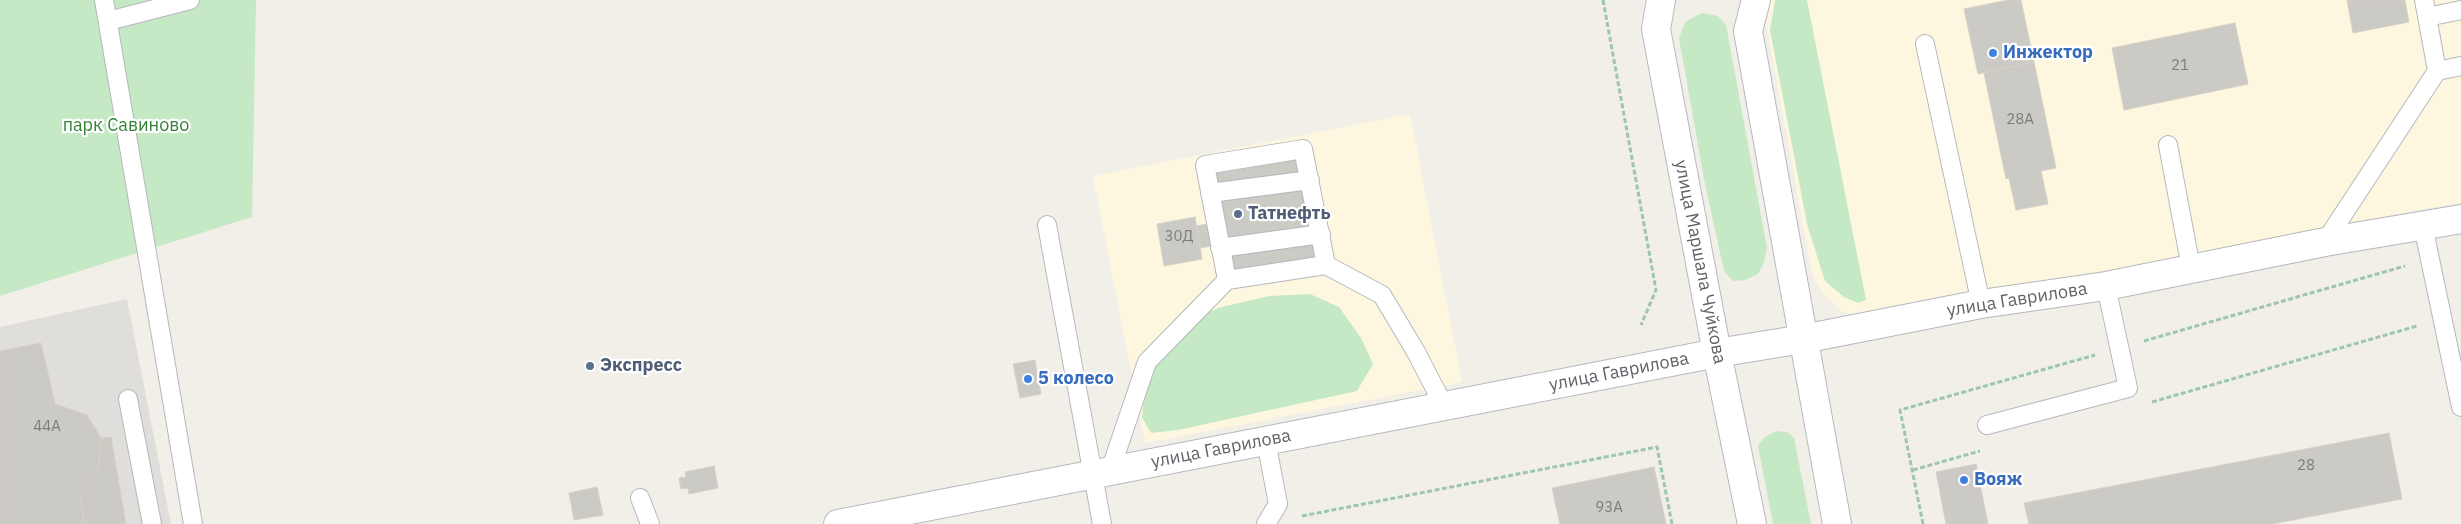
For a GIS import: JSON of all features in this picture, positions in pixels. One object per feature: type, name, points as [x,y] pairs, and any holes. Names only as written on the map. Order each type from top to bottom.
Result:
[{"type":"street","name":"улица Маршала Чуйкова","points":[[1661,0],[1656,29],[1717,353],[1752,524]]},
{"type":"street","points":[[1756,0],[1748,31],[1837,524]]},
{"type":"street","name":"улица Гаврилова","points":[[838,524],[905,518],[1102,473],[1717,353],[1804,339],[1981,304],[2106,286],[2325,242],[2461,219]]},
{"type":"lane","points":[[104,0],[193,524]]},
{"type":"lane","points":[[108,21],[190,0]]},
{"type":"lane","points":[[2437,72],[2426,8],[2461,10]]},
{"type":"lane","points":[[1925,44],[1981,304]]},
{"type":"lane","points":[[2325,242],[2437,72],[2461,66]]},
{"type":"lane","points":[[2168,145],[2191,268]]},
{"type":"lane","points":[[1227,280],[1205,165],[1303,149],[1326,265]]},
{"type":"lane","points":[[1210,193],[1310,180]]},
{"type":"lane","points":[[1047,225],[1102,473],[1102,524]]},
{"type":"lane","points":[[2423,226],[2432,259],[2461,407]]},
{"type":"lane","points":[[1220,248],[1321,234]]},
{"type":"lane","points":[[1102,473],[1147,362],[1227,280],[1326,265],[1382,295],[1416,352],[1444,406]]},
{"type":"lane","points":[[1987,425],[2128,388],[2106,286]]},
{"type":"lane","points":[[128,398],[152,524]]},
{"type":"lane","points":[[1266,441],[1278,504],[1266,524]]},
{"type":"lane","points":[[640,498],[650,524]]},
{"type":"path","points":[[1603,0],[1656,290],[1641,326]]},
{"type":"path","points":[[1924,524],[1900,410],[2432,259]]},
{"type":"path","points":[[2150,402],[2444,318]]},
{"type":"path","points":[[1266,524],[1657,447],[1672,524]]},
{"type":"path","points":[[1913,470],[1989,448]]},
{"type":"shaded area","points":[[1771,0],[2461,0],[2461,202],[1864,317],[1841,311],[1822,292],[1812,273],[1766,23]]},
{"type":"shaded area","points":[[1410,114],[1462,382],[1145,443],[1093,176]]},
{"type":"shaded area","points":[[127,299],[171,524],[0,524],[0,327]]},
{"type":"green space","name":"парк Савиново","points":[[0,0],[256,0],[252,217],[0,296]]},
{"type":"green space","points":[[1775,0],[1807,0],[1866,300],[1858,303],[1844,297],[1825,281],[1807,224],[1770,30]]},
{"type":"green space","points":[[1702,13],[1718,16],[1726,25],[1767,248],[1764,263],[1758,274],[1745,280],[1733,281],[1724,271],[1704,179],[1679,38],[1686,21]]},
{"type":"green space","points":[[1310,294],[1339,307],[1361,338],[1373,364],[1357,391],[1178,430],[1151,433],[1142,417],[1145,390],[1157,356],[1187,318],[1226,306],[1270,296]]},
{"type":"green space","points":[[1776,431],[1787,432],[1794,438],[1811,524],[1773,524],[1758,446],[1765,437]]},
{"type":"building","points":[[2008,0],[2021,0],[2034,62],[1978,74],[1964,9]]},
{"type":"building","points":[[2347,0],[2405,0],[2409,22],[2353,33]]},
{"type":"building","points":[[2235,23],[2248,84],[2124,110],[2112,48]]},
{"type":"building","points":[[2034,62],[2056,168],[2041,171],[2048,204],[2016,210],[2009,178],[2006,179],[1984,73]]},
{"type":"building","points":[[1309,153],[1330,270],[1229,289],[1221,244],[1200,248],[1197,226],[1216,222],[1207,171]]},
{"type":"building","points":[[1195,217],[1202,259],[1164,266],[1157,224]]},
{"type":"building","points":[[41,343],[55,404],[87,415],[101,438],[98,470],[80,499],[84,524],[0,524],[0,351]]},
{"type":"building","points":[[1035,360],[1041,394],[1020,398],[1013,364]]},
{"type":"building","points":[[2389,433],[2402,499],[2272,524],[2029,524],[2024,503]]},
{"type":"building","points":[[111,437],[126,524],[84,524],[80,499],[98,470],[101,438]]},
{"type":"building","points":[[1976,464],[1988,524],[1946,524],[1936,472]]},
{"type":"building","points":[[714,466],[718,488],[689,494],[688,488],[681,489],[679,478],[686,477],[685,472]]},
{"type":"building","points":[[1654,467],[1666,524],[1560,524],[1552,488]]},
{"type":"building","points":[[597,487],[603,515],[574,520],[569,493]]},
{"type":"place","name":"Инжектор","points":[[1993,53]]},
{"type":"place","name":"Татнефть","points":[[1238,214]]},
{"type":"place","name":"Экспресс","points":[[590,366]]},
{"type":"place","name":"5 колесо","points":[[1028,379]]},
{"type":"place","name":"Вояж","points":[[1964,480]]}]
